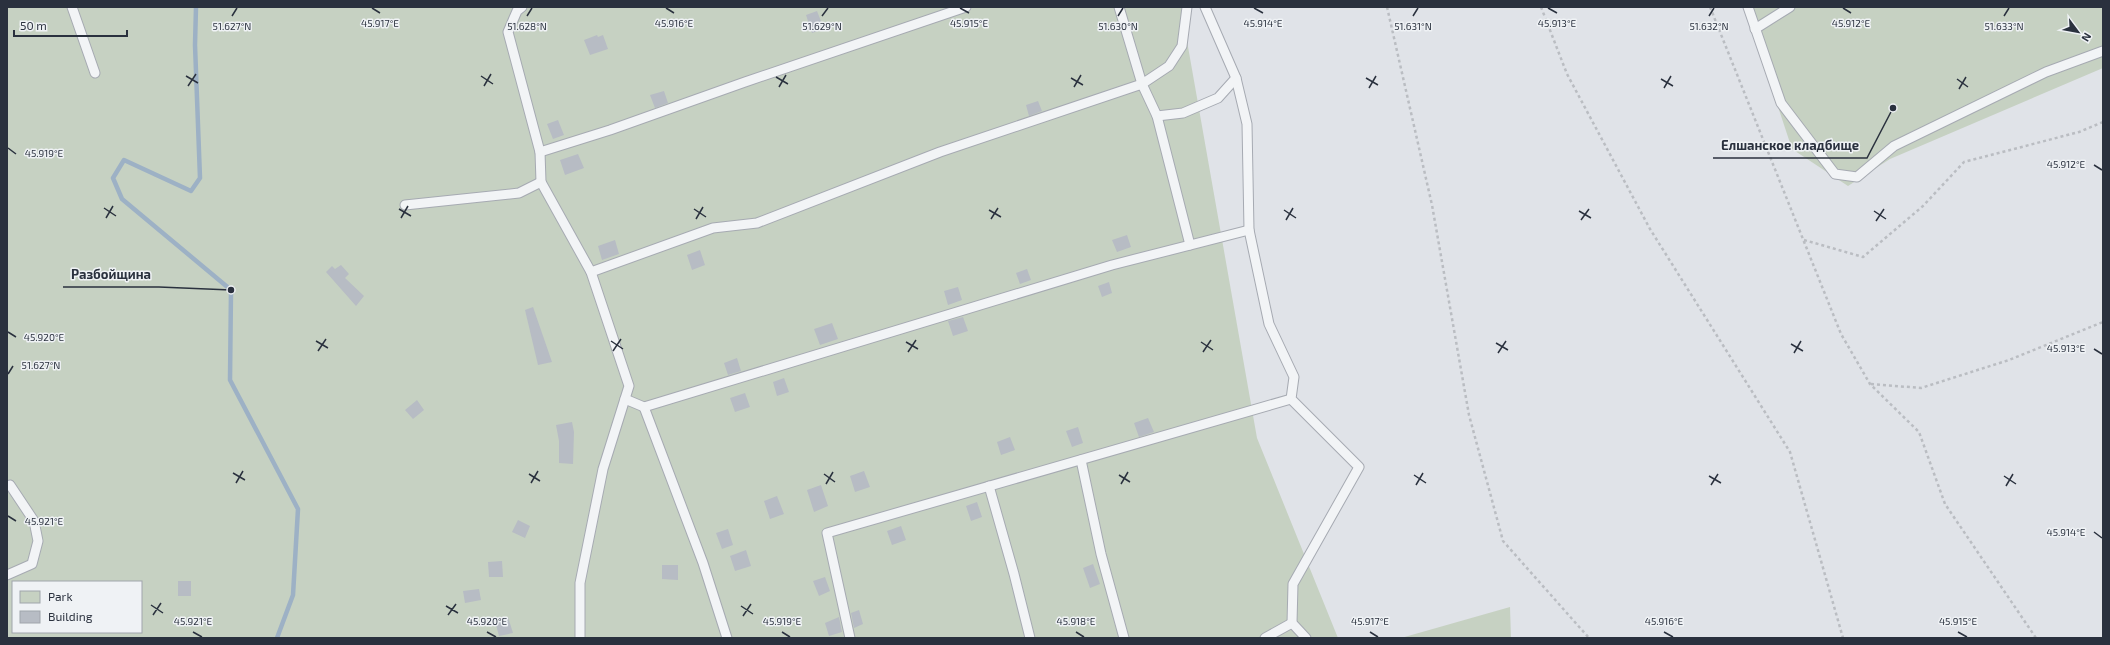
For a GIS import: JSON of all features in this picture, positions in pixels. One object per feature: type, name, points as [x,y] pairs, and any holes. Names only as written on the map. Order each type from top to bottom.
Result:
[{"type":"lane","points":[[72,7],[95,73]]},
{"type":"lane","points":[[522,7],[517,11],[508,32],[540,152],[541,182],[591,272],[629,386],[603,469],[580,583],[580,638]]},
{"type":"lane","points":[[540,152],[610,130],[745,82],[966,7]]},
{"type":"lane","points":[[1119,7],[1142,84],[1157,116],[1190,245]]},
{"type":"lane","points":[[591,272],[713,228],[757,223],[940,152],[1142,84],[1169,66],[1182,46],[1187,7]]},
{"type":"lane","points":[[1205,7],[1236,78],[1247,124],[1249,230],[1269,324],[1294,377],[1291,399]]},
{"type":"lane","points":[[1748,7],[1781,102],[1835,174],[1857,177],[1894,146],[2046,72],[2103,51]]},
{"type":"lane","points":[[1755,29],[1790,7]]},
{"type":"lane","points":[[1157,116],[1182,113],[1218,98],[1236,78]]},
{"type":"lane","points":[[405,205],[519,193],[541,182]]},
{"type":"lane","points":[[625,399],[644,407],[1112,265],[1249,230]]},
{"type":"lane","points":[[850,638],[828,533],[1291,399]]},
{"type":"lane","points":[[1291,399],[1359,467],[1293,584],[1292,623],[1306,638]]},
{"type":"lane","points":[[644,407],[703,563],[727,638]]},
{"type":"lane","points":[[1081,460],[1101,554],[1124,638]]},
{"type":"lane","points":[[7,575],[32,564],[38,541],[34,521],[10,485]]},
{"type":"lane","points":[[989,486],[1014,574],[1030,638]]},
{"type":"lane","points":[[1265,638],[1292,623]]},
{"type":"path","points":[[1387,7],[1432,205],[1469,416],[1503,541],[1589,638]]},
{"type":"path","points":[[1541,7],[1566,74],[1650,229],[1790,452],[1842,638]]},
{"type":"path","points":[[1710,7],[1841,334],[1870,384],[1919,432],[1945,504],[2036,638]]},
{"type":"path","points":[[1803,240],[1863,257],[1923,206],[1964,162],[2079,132],[2103,122]]},
{"type":"path","points":[[1870,384],[1921,388],[2009,360],[2103,322]]},
{"type":"green space","points":[[7,7],[1181,7],[1257,438],[1338,638],[7,638]]},
{"type":"green space","points":[[1745,7],[2103,7],[2103,68],[1890,159],[1848,186],[1792,149]]},
{"type":"green space","points":[[1510,607],[1511,638],[1401,638]]},
{"type":"building","points":[[817,11],[824,29],[812,33],[806,15]]},
{"type":"building","points":[[597,35],[598,37],[603,35],[608,49],[590,55],[584,40]]},
{"type":"building","points":[[664,91],[668,103],[655,108],[650,95]]},
{"type":"building","points":[[1038,101],[1042,111],[1029,116],[1026,105]]},
{"type":"building","points":[[558,120],[564,135],[553,139],[547,124]]},
{"type":"building","points":[[578,154],[584,168],[565,175],[560,160]]},
{"type":"building","points":[[1127,235],[1131,247],[1117,252],[1112,240]]},
{"type":"building","points":[[615,240],[619,254],[602,260],[598,246]]},
{"type":"building","points":[[700,250],[705,265],[692,270],[687,255]]},
{"type":"building","points":[[341,265],[349,274],[345,278],[364,296],[356,306],[326,272],[332,266],[335,269]]},
{"type":"building","points":[[1027,269],[1031,280],[1020,284],[1016,273]]},
{"type":"building","points":[[1109,282],[1112,293],[1102,297],[1098,286]]},
{"type":"building","points":[[958,287],[962,300],[948,305],[944,291]]},
{"type":"building","points":[[533,307],[552,362],[538,365],[525,310]]},
{"type":"building","points":[[963,317],[968,331],[953,336],[948,321]]},
{"type":"building","points":[[832,323],[838,339],[820,345],[814,329]]},
{"type":"building","points":[[737,358],[741,371],[728,375],[724,363]]},
{"type":"building","points":[[784,378],[789,392],[777,396],[773,382]]},
{"type":"building","points":[[745,393],[750,407],[735,412],[730,398]]},
{"type":"building","points":[[417,400],[424,410],[413,419],[405,410]]},
{"type":"building","points":[[1148,418],[1154,432],[1139,437],[1134,423]]},
{"type":"building","points":[[572,422],[574,432],[573,464],[559,463],[559,441],[556,425]]},
{"type":"building","points":[[1078,427],[1083,443],[1072,447],[1066,431]]},
{"type":"building","points":[[1010,437],[1015,450],[1001,455],[997,442]]},
{"type":"building","points":[[864,471],[870,487],[855,492],[850,476]]},
{"type":"building","points":[[821,485],[828,506],[814,512],[807,490]]},
{"type":"building","points":[[777,496],[784,514],[770,519],[764,501]]},
{"type":"building","points":[[977,502],[982,517],[971,521],[966,506]]},
{"type":"building","points":[[518,520],[530,526],[525,538],[512,532]]},
{"type":"building","points":[[901,526],[906,540],[892,545],[887,531]]},
{"type":"building","points":[[728,529],[733,545],[722,549],[716,533]]},
{"type":"building","points":[[746,550],[751,566],[735,571],[730,556]]},
{"type":"building","points":[[502,561],[503,577],[489,577],[488,562]]},
{"type":"building","points":[[1093,564],[1100,584],[1090,588],[1083,568]]},
{"type":"building","points":[[662,565],[678,565],[678,580],[662,579]]},
{"type":"building","points":[[825,577],[830,591],[819,596],[813,581]]},
{"type":"building","points":[[178,581],[191,581],[191,596],[178,596]]},
{"type":"building","points":[[479,589],[481,600],[465,603],[463,591]]},
{"type":"building","points":[[859,610],[863,624],[854,628],[851,613]]},
{"type":"building","points":[[508,617],[513,633],[499,636],[495,621]]},
{"type":"building","points":[[839,617],[842,632],[829,636],[825,623]]},
{"type":"waterway","points":[[196,7],[195,45],[200,178],[191,191],[124,160],[113,178],[122,199],[231,290],[230,380],[298,509],[293,595],[277,638]]},
{"type":"place","name":"Елшанское кладбище","points":[[1893,108]]},
{"type":"place","name":"Разбойщина","points":[[231,290]]}]
